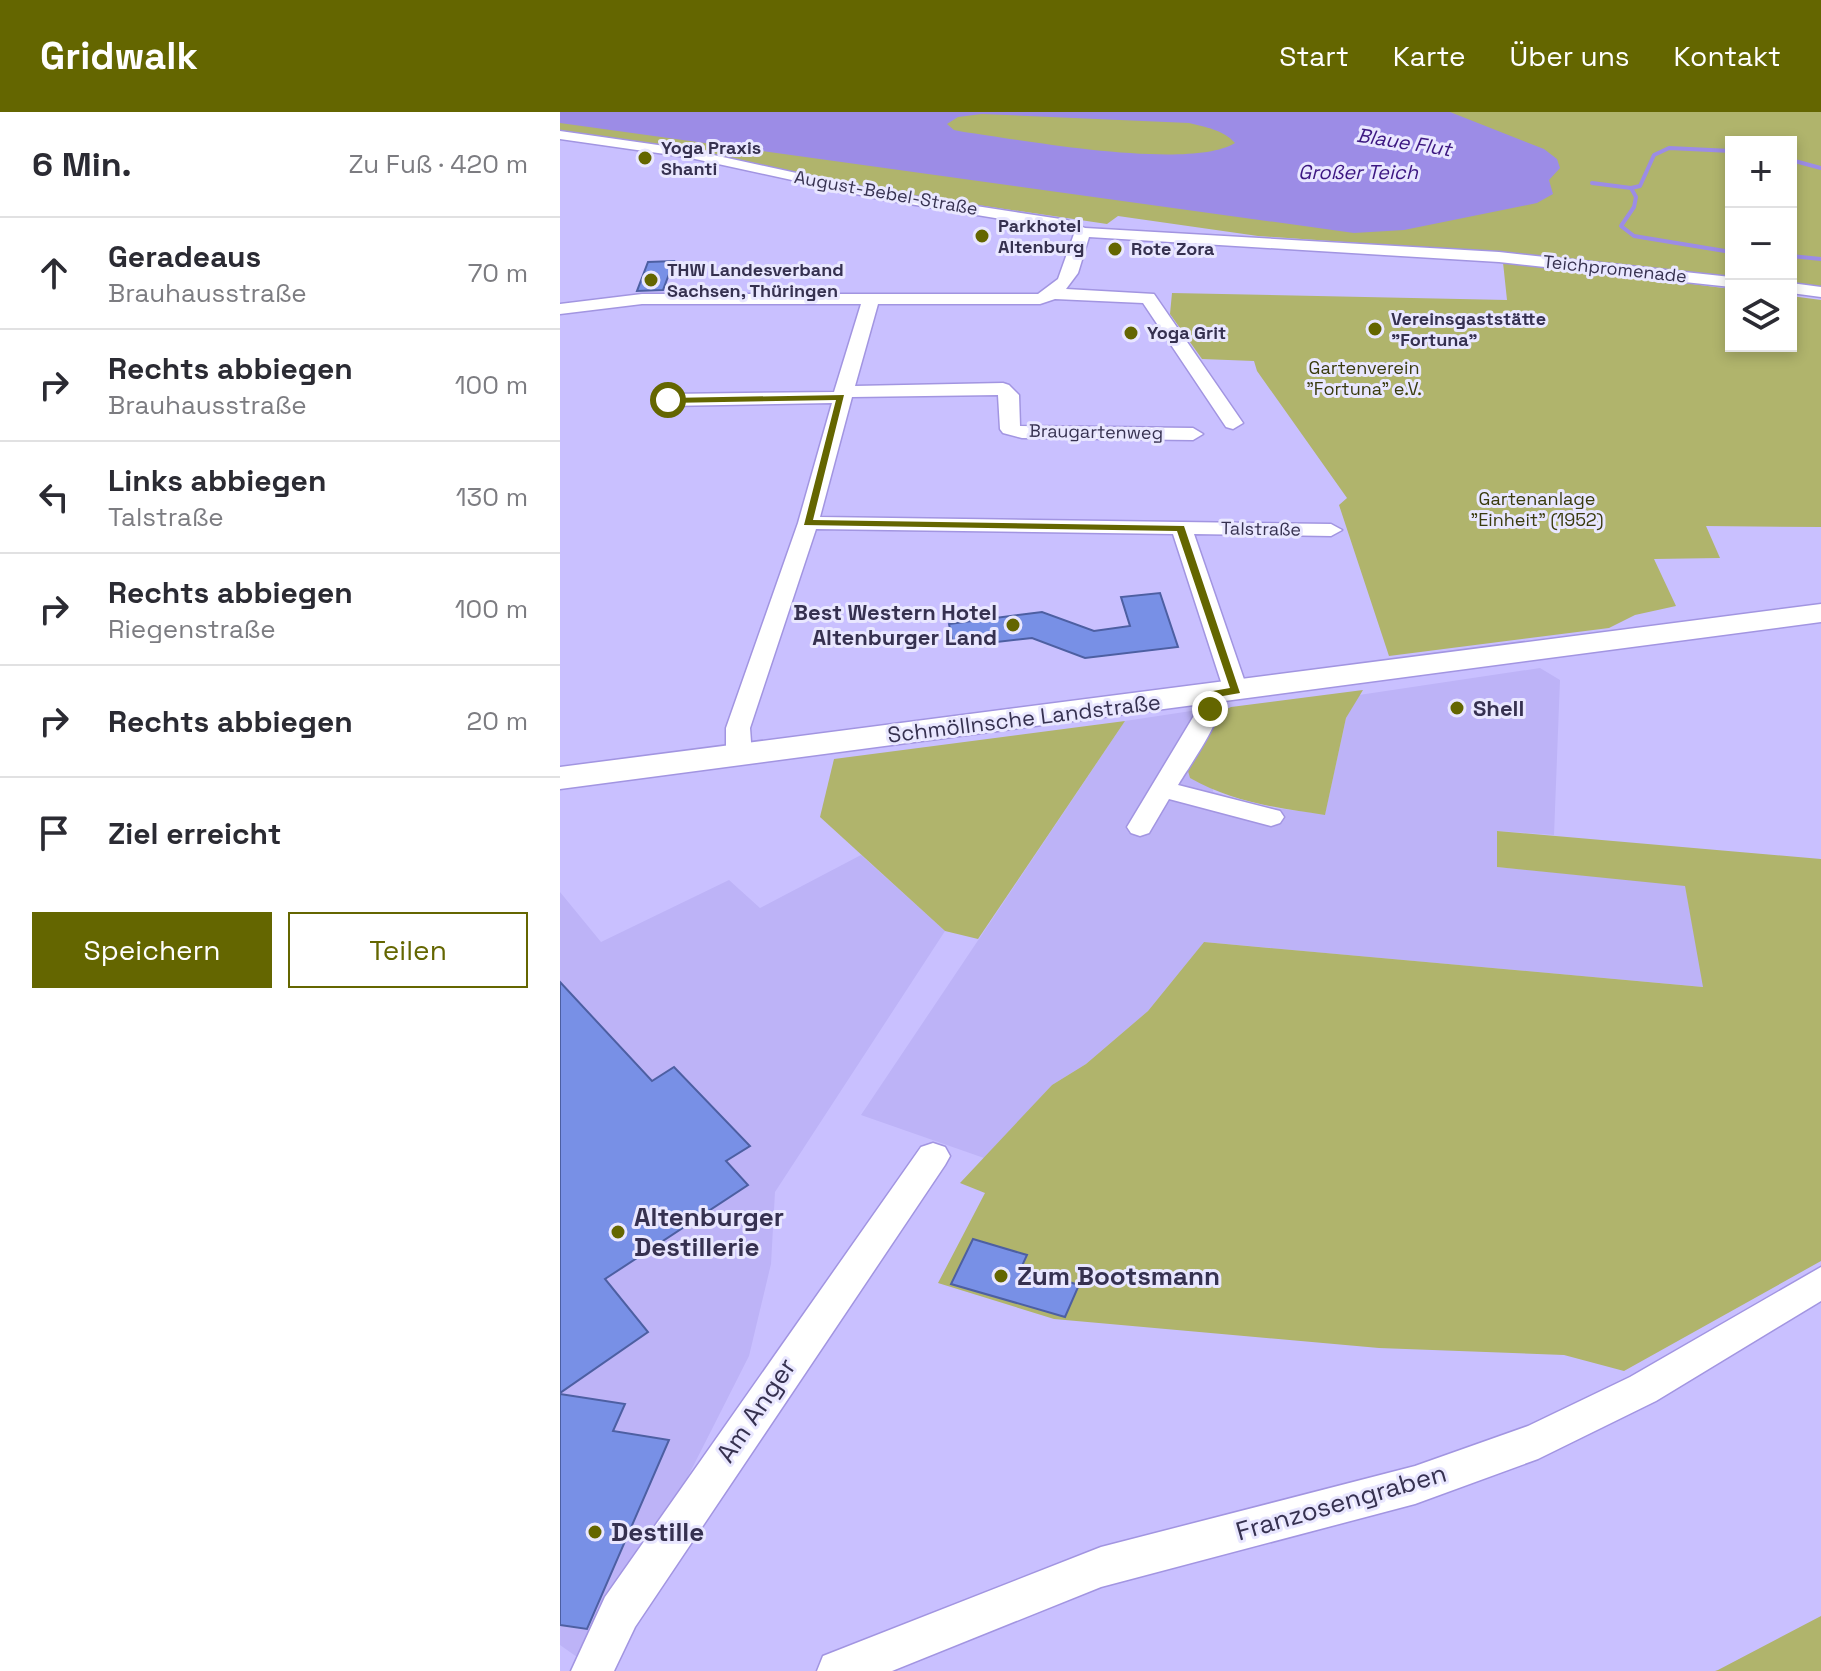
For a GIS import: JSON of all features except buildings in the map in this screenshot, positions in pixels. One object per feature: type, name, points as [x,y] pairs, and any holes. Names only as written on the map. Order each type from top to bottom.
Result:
[{"type":"main road","name":"Schmöllnsche Landstraße","points":[[560,778],[1821,613]]},
{"type":"street","name":"August-Bebel-Straße","points":[[560,135],[686,153],[879,195],[1067,225],[1082,232],[1499,257]]},
{"type":"street","points":[[1056,294],[1064,286],[1082,232]]},
{"type":"street","name":"Teichpromenade","points":[[1499,257],[1725,281]]},
{"type":"street","points":[[1797,289],[1821,292]]},
{"type":"street","points":[[560,309],[642,299],[1015,301],[1056,294],[1148,298],[1233,423]]},
{"type":"street","points":[[739,756],[738,728],[808,523],[870,301]]},
{"type":"street","name":"Braugartenweg","points":[[842,394],[1003,389],[1010,395],[1010,429],[1022,432],[1193,434]]},
{"type":"street","points":[[668,400],[842,394]]},
{"type":"street","name":"Talstraße","points":[[808,523],[1331,530]]},
{"type":"street","points":[[1140,827],[1165,790],[1210,709],[1224,692],[1181,528]]},
{"type":"street","points":[[1165,790],[1271,817]]},
{"type":"street","name":"Am Anger","points":[[592,1671],[620,1612],[933,1156]]},
{"type":"street","name":"Franzosengraben","points":[[838,1671],[1101,1567],[1415,1485],[1538,1441],[1643,1389],[1821,1282]]},
{"type":"shaded area","points":[[1540,668],[1560,680],[1554,835],[1498,831],[1497,867],[1685,885],[1704,987],[1204,942],[1148,1011],[1086,1064],[1052,1085],[984,1158],[861,1115],[1125,721],[1191,711],[1214,715],[1213,792],[1265,807],[1325,814],[1346,718],[1359,695]]},
{"type":"shaded area","points":[[861,855],[945,931],[775,1192],[771,1264],[749,1356],[674,1504],[577,1657],[560,1645],[560,892],[601,942],[729,880],[760,908]]},
{"type":"green space","points":[[560,112],[1821,112],[1821,289],[1797,287],[1797,136],[1725,136],[1725,280],[1646,278],[1725,288],[1725,352],[1797,352],[1797,297],[1821,300],[1821,527],[1706,526],[1720,558],[1654,559],[1676,606],[1635,615],[1609,628],[1389,656],[1339,505],[1347,498],[1257,371],[1254,361],[1202,359],[1170,314],[1172,293],[1507,300],[1502,253],[1258,236],[1118,216],[1107,224],[883,191],[679,149],[560,133]]},
{"type":"green space","points":[[1363,690],[1346,718],[1325,815],[1272,807],[1239,798],[1190,778],[1188,771],[1214,715],[1231,707]]},
{"type":"green space","points":[[1125,721],[978,939],[945,931],[820,817],[834,759]]},
{"type":"green space","points":[[1497,831],[1821,859],[1821,1261],[1624,1371],[1564,1355],[1379,1348],[1054,1319],[938,1283],[985,1193],[960,1183],[1052,1085],[1086,1064],[1148,1011],[1204,942],[1703,987],[1685,886],[1497,867]]},
{"type":"green space","points":[[1821,1616],[1821,1671],[1715,1671],[1718,1670]]},
{"type":"water","name":"Großer Teich","points":[[560,112],[1450,112],[1544,149],[1557,159],[1560,168],[1549,180],[1553,194],[1537,203],[1404,230],[1354,233],[560,123]],"holes":[[[982,114],[1189,123],[1220,132],[1235,143],[1213,151],[1144,154],[964,132],[954,130],[947,124],[958,117]]]},
{"type":"waterway","name":"Blaue Flut","points":[[1631,188],[1640,186],[1654,155],[1669,148],[1725,151]]},
{"type":"waterway","name":"Blaue Flut","points":[[1797,162],[1821,168]]},
{"type":"waterway","name":"Blaue Flut","points":[[1592,183],[1631,188]]},
{"type":"waterway","name":"Blaue Flut","points":[[1631,188],[1636,197],[1634,207],[1621,226],[1634,236],[1725,251]]},
{"type":"waterway","name":"Blaue Flut","points":[[1797,257],[1821,259]]},
{"type":"place","name":"Yoga Praxis Shanti","points":[[645,158]]},
{"type":"place","name":"Parkhotel Altenburg","points":[[982,236]]},
{"type":"place","name":"Rote Zora","points":[[1115,249]]},
{"type":"place","name":"THW Landesverband Sachsen, Thüringen","points":[[651,280]]},
{"type":"place","name":"Vereinsgaststätte \"Fortuna\"","points":[[1375,329]]},
{"type":"place","name":"Yoga Grit","points":[[1131,333]]},
{"type":"place","name":"Best Western Hotel Altenburger Land","points":[[1013,625]]},
{"type":"place","name":"Shell","points":[[1457,708]]},
{"type":"place","name":"Altenburger Destillerie","points":[[618,1232]]},
{"type":"place","name":"Zum Bootsmann","points":[[1001,1276]]},
{"type":"place","name":"Destille","points":[[595,1532]]},
{"type":"route","points":[[668,400],[841,397],[808,523],[1181,528],[1236,691],[1211,694],[1210,709]]},
{"type":"park label","name":"Gartenverein \"Fortuna\" e.V.","points":[[1364,378]]},
{"type":"park label","name":"Gartenanlage \"Einheit\" (1952)","points":[[1537,509]]}]
